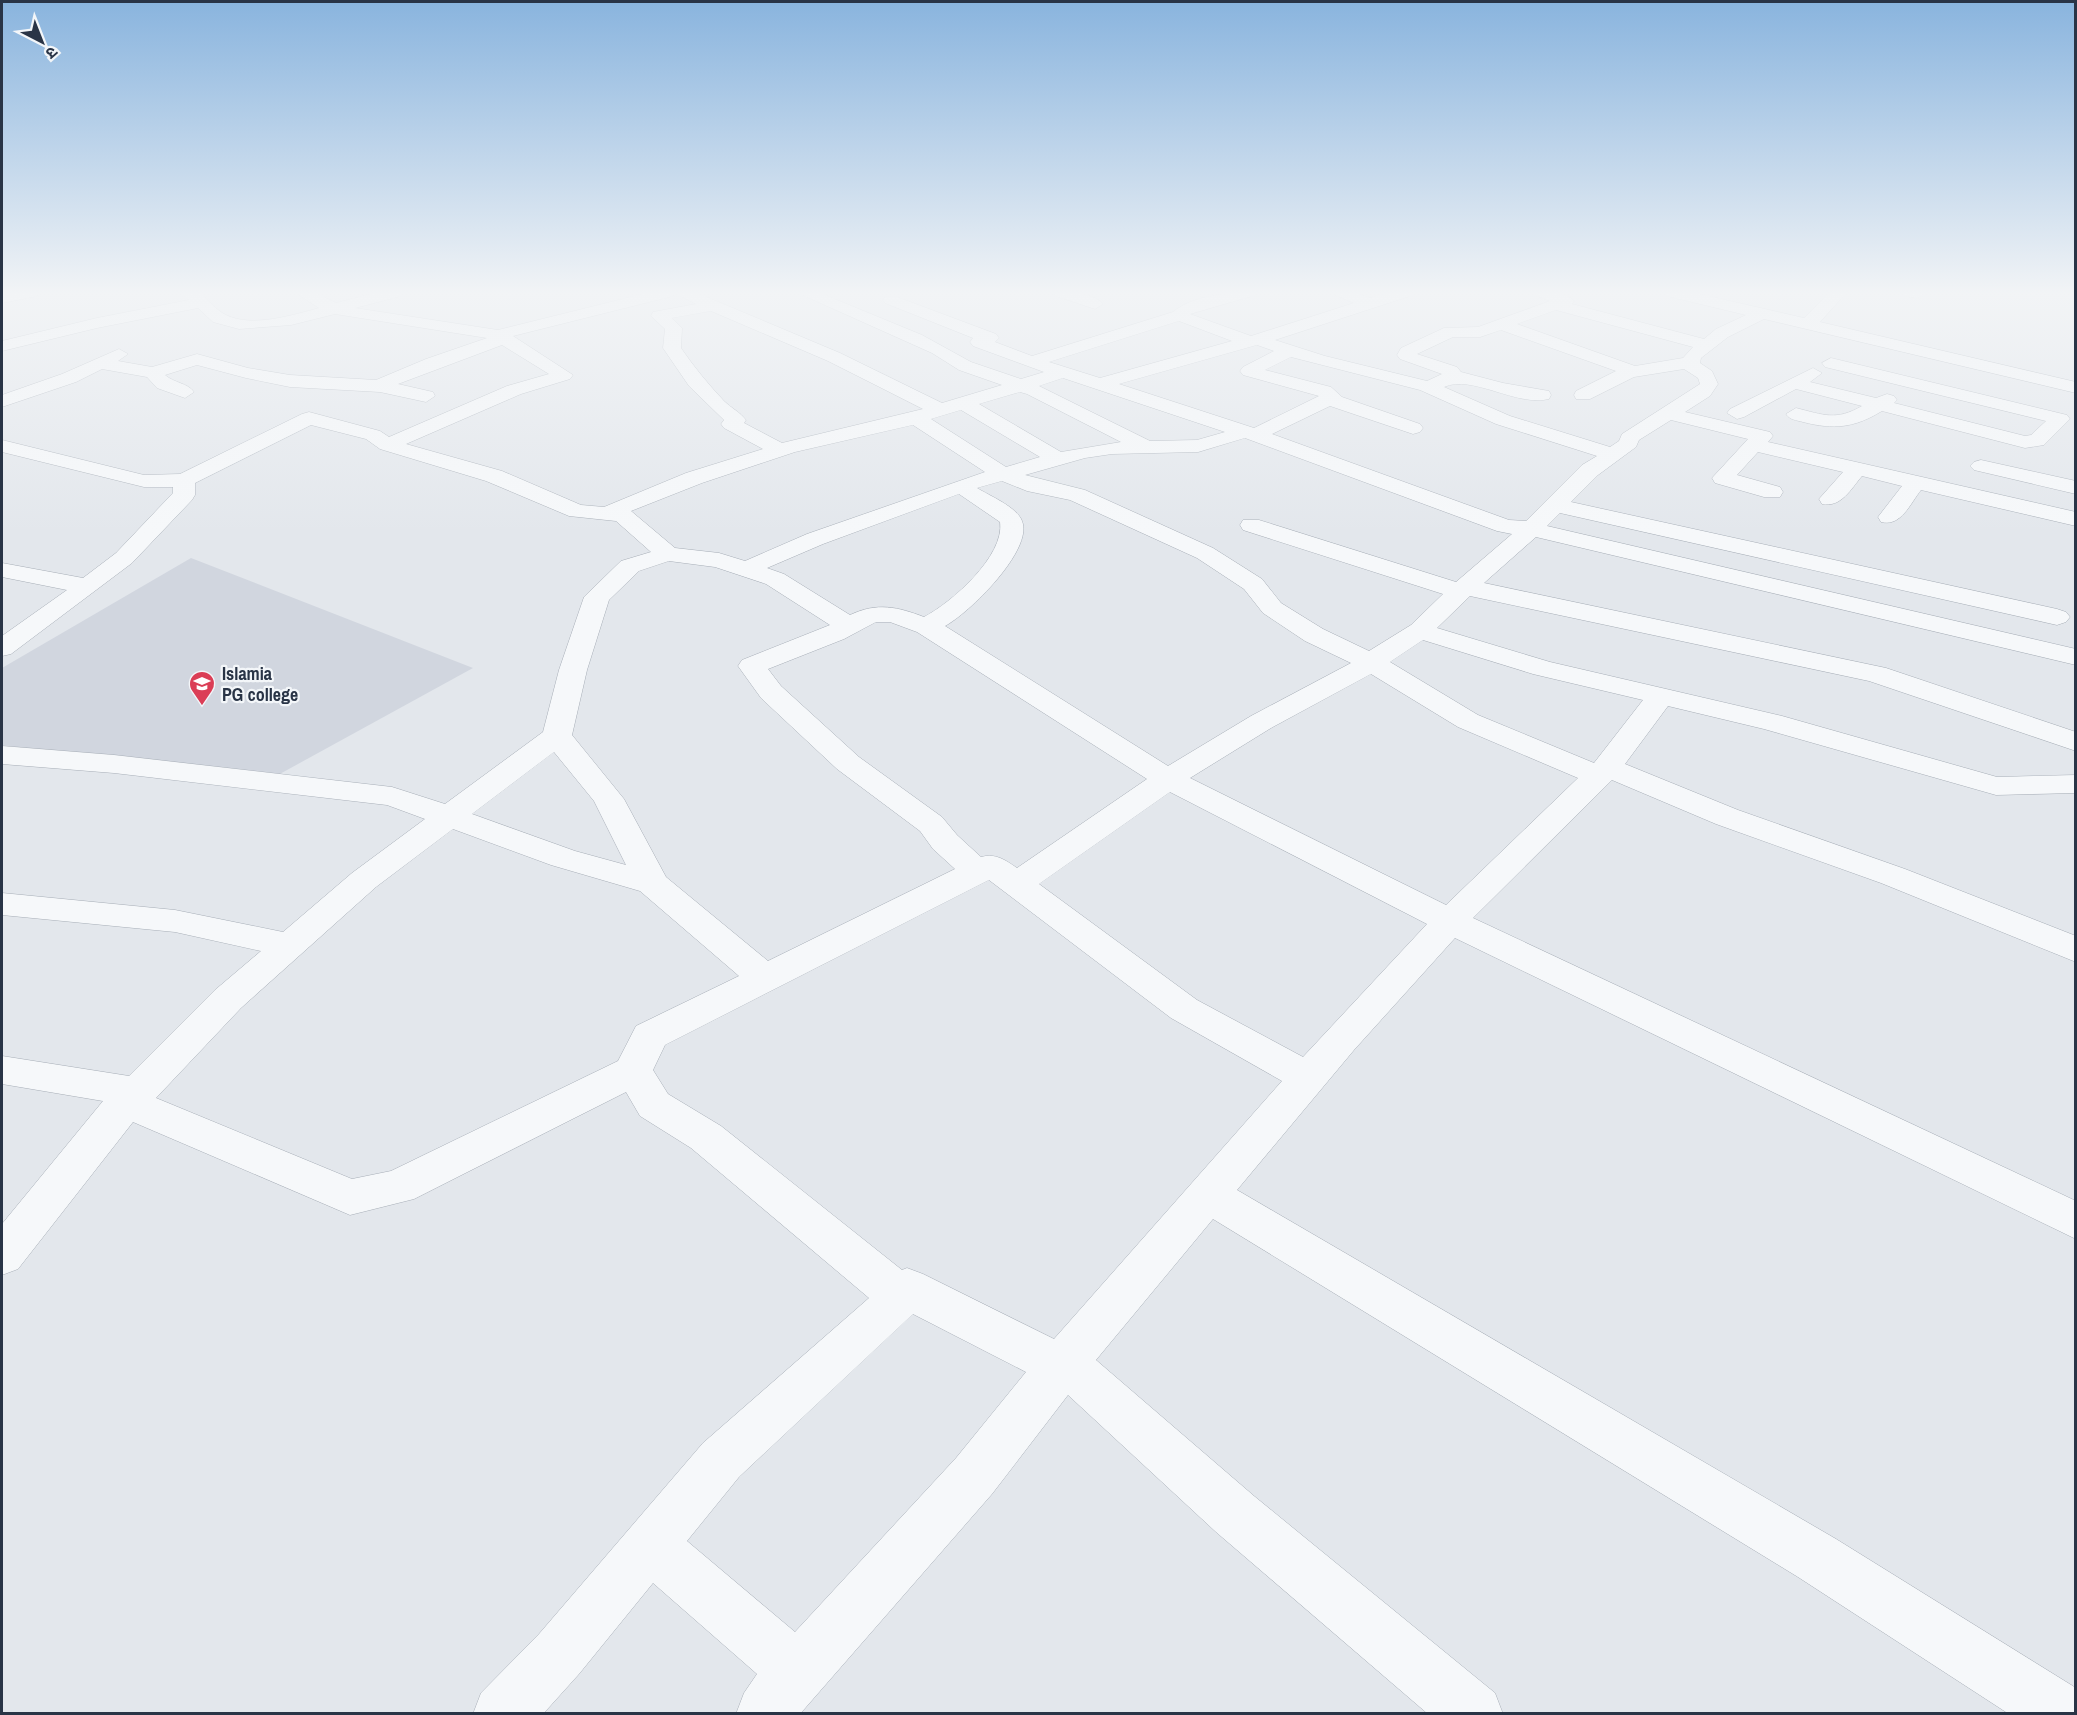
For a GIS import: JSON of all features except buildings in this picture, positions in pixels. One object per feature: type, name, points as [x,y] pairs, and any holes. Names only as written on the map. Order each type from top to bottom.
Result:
[{"type":"street","points":[[2,401],[79,373]]},
{"type":"street","points":[[153,373],[164,384],[185,392]]},
{"type":"street","points":[[246,373],[290,381],[378,386],[426,396]]},
{"type":"street","points":[[2,446],[144,481],[184,480],[250,445],[408,373]]},
{"type":"street","points":[[387,445],[514,390],[564,375],[561,373]]},
{"type":"street","points":[[690,373],[720,408],[736,420],[731,424],[781,450]]},
{"type":"street","points":[[866,373],[940,410]]},
{"type":"street","points":[[985,373],[1034,390],[1148,447]]},
{"type":"street","points":[[608,513],[694,478],[781,450],[915,418],[1060,373]]},
{"type":"street","points":[[1067,373],[1250,434],[1505,526],[1531,529],[2076,657]]},
{"type":"street","points":[[1100,384],[1140,373]]},
{"type":"street","points":[[748,568],[824,536],[1001,473],[1099,450],[1198,446],[1250,434],[1330,399],[1333,395],[1257,373]]},
{"type":"street","points":[[1376,373],[1428,387],[1503,420],[1612,454]]},
{"type":"street","points":[[1583,395],[1629,373]]},
{"type":"street","points":[[1017,884],[1168,779],[1261,722],[1371,662],[1420,631],[1462,589],[1531,529],[1590,470],[1629,443],[1629,438],[1703,392],[1709,384],[1703,373]]},
{"type":"street","points":[[1737,413],[1812,373]]},
{"type":"street","points":[[1793,383],[2025,442],[2037,441],[2061,419],[1873,373]]},
{"type":"street","points":[[1796,414],[1837,425],[1847,423],[1935,373]]},
{"type":"street","points":[[2012,373],[2076,388]]},
{"type":"street","points":[[1586,374],[1613,381]]},
{"type":"street","points":[[1428,387],[1454,376],[1502,389],[1542,395]]},
{"type":"street","points":[[1330,399],[1413,428]]},
{"type":"street","points":[[963,403],[1058,459]]},
{"type":"street","points":[[1666,413],[1763,436],[1723,478],[1772,492]]},
{"type":"street","points":[[309,417],[373,435],[387,445],[494,476],[577,511],[608,513],[628,518],[668,554]]},
{"type":"street","points":[[915,418],[1001,473],[1028,484],[1077,495],[1205,554],[1253,584],[1272,608],[1286,618],[1314,635],[1371,662],[1468,721],[1893,876],[2076,950]]},
{"type":"street","points":[[1754,446],[2076,519]]},
{"type":"street","points":[[1954,493],[1987,460],[2076,488]]},
{"type":"street","points":[[1830,499],[1856,470]]},
{"type":"street","points":[[2,648],[124,558],[147,531],[184,495],[184,480]]},
{"type":"street","points":[[926,626],[957,610],[972,597],[990,573],[1012,534],[1013,525],[1010,519],[969,492],[966,488],[970,483]]},
{"type":"street","points":[[1888,517],[1915,483]]},
{"type":"street","points":[[1554,506],[2057,617]]},
{"type":"street","points":[[1251,525],[1462,589],[1876,674],[2076,742]]},
{"type":"street","points":[[2,1256],[132,1097],[228,999],[364,880],[557,736],[573,670],[597,597],[630,566],[668,554],[719,560],[748,568],[799,593],[849,626]]},
{"type":"street","points":[[2,570],[88,586]]},
{"type":"street","points":[[978,872],[945,842],[931,824],[848,764],[771,692],[753,666],[871,615],[892,614],[926,626],[1168,779],[1451,922],[2076,1221]]},
{"type":"street","points":[[1420,631],[1543,668],[1772,722],[1996,786],[2076,784]]},
{"type":"street","points":[[765,1713],[798,1672],[974,1476],[1060,1366],[1308,1077],[1451,922],[1603,772],[1661,696]]},
{"type":"street","points":[[557,736],[608,799],[652,883],[764,976]]},
{"type":"street","points":[[2,755],[114,764],[392,796],[563,858],[652,883]]},
{"type":"street","points":[[2,1070],[132,1097],[350,1197],[399,1187],[633,1071],[650,1036],[764,976],[990,865],[1184,1009],[1308,1077]]},
{"type":"street","points":[[2,904],[175,921],[289,945]]},
{"type":"street","points":[[633,1071],[654,1105],[706,1137],[900,1296]]},
{"type":"street","points":[[1209,1195],[1817,1558],[2063,1713]]},
{"type":"street","points":[[502,1713],[559,1654],[721,1460],[885,1313],[907,1288],[1084,1378],[1234,1514],[1474,1713]]},
{"type":"street","points":[[650,1545],[798,1672]]},
{"type":"shaded area","name":"Islamia PG college","points":[[191,558],[473,668],[267,781],[2,745],[2,668]]},
{"type":"place","name":"Islamia PG college","points":[[202,707]]}]
